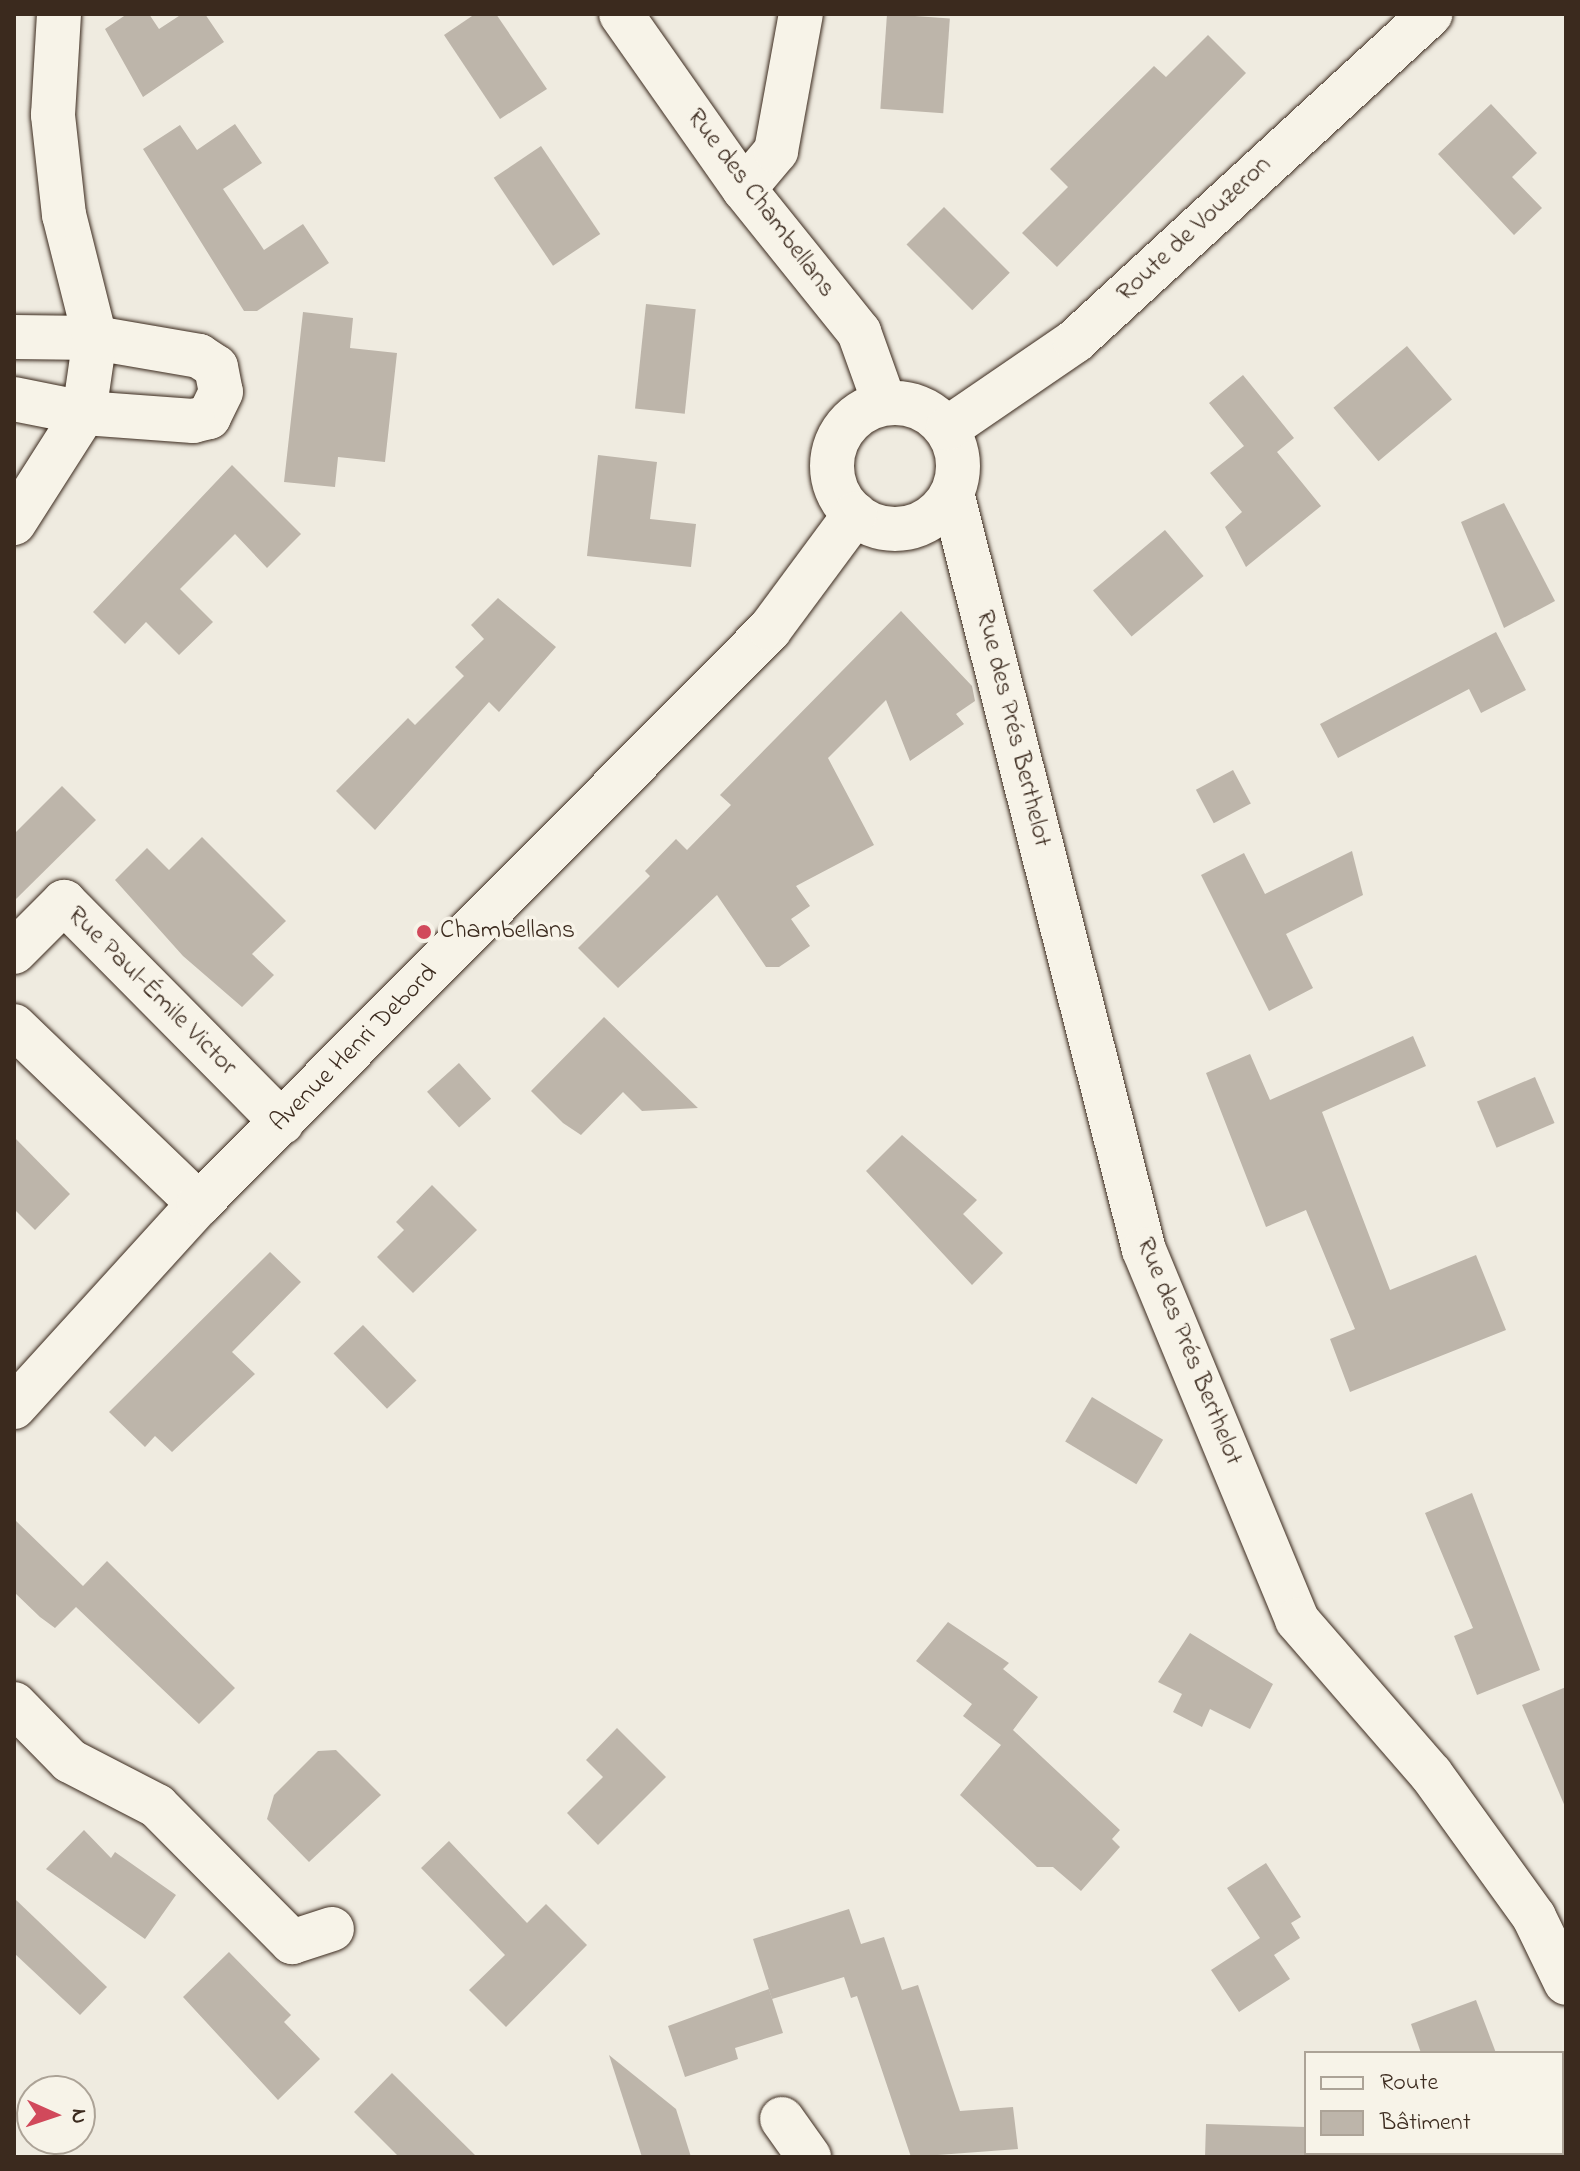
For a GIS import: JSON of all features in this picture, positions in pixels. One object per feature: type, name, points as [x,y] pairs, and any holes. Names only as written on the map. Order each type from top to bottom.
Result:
[{"type":"street","points":[[14,523],[84,413],[95,338],[64,215],[53,115],[59,14]]},
{"type":"street","name":"Rue des Chambellans","points":[[621,14],[744,189],[859,332],[884,402]]},
{"type":"street","points":[[744,189],[776,151],[801,14]]},
{"type":"street","name":"Route de Vouzeron","points":[[948,428],[1075,341],[1430,14]]},
{"type":"street","points":[[14,337],[95,338],[199,356],[216,367],[221,392],[209,417],[193,421],[84,413],[14,399]]},
{"type":"street","points":[[884,402],[924,408],[948,428],[960,457],[953,497],[926,524],[887,532],[855,514],[833,488],[832,449],[848,421],[884,402]]},
{"type":"street","name":"Rue des Prés Berthelot","points":[[953,497],[1155,1278],[1297,1620],[1431,1774],[1534,1917],[1566,1983]]},
{"type":"street","name":"Avenue Henri Debord","points":[[14,1407],[199,1204],[770,629],[855,514]]},
{"type":"street","name":"Rue Paul-Émile Victor","points":[[16,947],[64,902],[282,1122]]},
{"type":"street","points":[[14,1026],[199,1204]]},
{"type":"street","points":[[14,1704],[70,1761],[157,1806],[292,1942],[332,1929]]},
{"type":"street","points":[[782,2119],[809,2157]]},
{"type":"building","points":[[127,14],[149,14],[159,29],[182,14],[205,14],[224,42],[143,97],[105,29]]},
{"type":"building","points":[[475,14],[496,14],[547,89],[500,119],[444,35]]},
{"type":"building","points":[[887,14],[950,18],[943,113],[880,109]]},
{"type":"building","points":[[1208,35],[1246,73],[1057,267],[1022,233],[1068,187],[1050,169],[1154,66],[1166,77]]},
{"type":"building","points":[[1491,104],[1537,153],[1512,177],[1542,208],[1514,235],[1438,154]]},
{"type":"building","points":[[235,124],[262,163],[223,189],[264,250],[303,224],[329,263],[257,311],[244,311],[143,149],[180,125],[197,150]]},
{"type":"building","points":[[541,146],[600,234],[553,266],[494,178]]},
{"type":"building","points":[[944,207],[1010,273],[972,310],[907,244]]},
{"type":"building","points":[[646,304],[696,309],[685,414],[635,408]]},
{"type":"building","points":[[303,312],[353,318],[350,348],[397,353],[385,462],[338,457],[335,487],[284,482]]},
{"type":"building","points":[[1407,346],[1452,400],[1378,461],[1333,408]]},
{"type":"building","points":[[1243,375],[1294,438],[1277,452],[1321,506],[1246,567],[1225,527],[1242,512],[1210,473],[1244,446],[1209,403]]},
{"type":"building","points":[[598,455],[657,462],[650,519],[696,524],[691,567],[587,556]]},
{"type":"building","points":[[232,465],[301,534],[267,568],[235,534],[180,589],[213,622],[179,655],[146,622],[125,644],[93,612]]},
{"type":"building","points":[[1504,503],[1555,601],[1504,628],[1461,522]]},
{"type":"building","points":[[1165,530],[1204,576],[1132,636],[1093,590]]},
{"type":"building","points":[[498,598],[556,647],[499,712],[489,702],[375,830],[336,791],[408,718],[415,725],[464,676],[455,667],[484,639],[471,625]]},
{"type":"building","points":[[901,611],[972,686],[975,701],[956,714],[964,724],[910,761],[886,700],[828,758],[874,845],[796,886],[810,906],[791,919],[810,946],[779,967],[766,967],[717,895],[618,988],[578,948],[650,876],[645,871],[676,839],[687,850],[731,805],[720,795]]},
{"type":"building","points":[[1496,632],[1526,690],[1481,713],[1469,689],[1338,758],[1320,724]]},
{"type":"building","points":[[1233,770],[1251,804],[1214,823],[1196,790]]},
{"type":"building","points":[[62,786],[96,820],[14,901],[14,834]]},
{"type":"building","points":[[202,837],[286,921],[252,954],[274,975],[242,1007],[183,956],[115,880],[147,848],[169,870]]},
{"type":"building","points":[[1352,851],[1363,895],[1286,934],[1313,988],[1269,1011],[1201,875],[1244,853],[1265,894]]},
{"type":"building","points":[[604,1017],[698,1108],[642,1111],[623,1092],[581,1135],[563,1123],[531,1091]]},
{"type":"building","points":[[1413,1036],[1426,1066],[1322,1112],[1390,1290],[1476,1255],[1506,1330],[1350,1392],[1330,1339],[1355,1329],[1306,1210],[1266,1227],[1206,1073],[1250,1054],[1270,1100]]},
{"type":"building","points":[[459,1063],[491,1099],[459,1127],[427,1092]]},
{"type":"building","points":[[1535,1077],[1555,1123],[1497,1148],[1477,1102]]},
{"type":"building","points":[[902,1135],[977,1200],[963,1214],[1003,1253],[972,1285],[866,1171]]},
{"type":"building","points":[[14,1137],[70,1194],[35,1230],[14,1209]]},
{"type":"building","points":[[432,1185],[477,1230],[413,1293],[377,1257],[404,1230],[396,1222]]},
{"type":"building","points":[[270,1252],[301,1282],[232,1352],[255,1374],[172,1452],[155,1436],[145,1447],[109,1412]]},
{"type":"building","points":[[363,1325],[416,1380],[387,1409],[334,1353]]},
{"type":"building","points":[[1092,1397],[1163,1440],[1136,1484],[1065,1442]]},
{"type":"building","points":[[1472,1493],[1540,1670],[1477,1695],[1454,1636],[1473,1628],[1425,1513]]},
{"type":"building","points":[[14,1519],[83,1586],[107,1561],[235,1688],[199,1724],[76,1607],[55,1628],[40,1617],[14,1592]]},
{"type":"building","points":[[948,1622],[1009,1663],[1003,1669],[1038,1697],[1013,1730],[1120,1830],[1112,1839],[1120,1847],[1081,1891],[1053,1867],[1037,1867],[960,1795],[1001,1745],[963,1716],[972,1704],[916,1661]]},
{"type":"building","points":[[1190,1633],[1273,1684],[1250,1729],[1210,1709],[1202,1727],[1173,1712],[1182,1694],[1158,1682]]},
{"type":"building","points":[[1566,1687],[1566,1809],[1522,1705]]},
{"type":"building","points":[[617,1728],[666,1777],[598,1845],[567,1813],[603,1777],[586,1760]]},
{"type":"building","points":[[336,1750],[381,1795],[309,1862],[267,1819],[274,1795],[318,1751]]},
{"type":"building","points":[[84,1830],[111,1858],[115,1852],[176,1895],[145,1939],[46,1869]]},
{"type":"building","points":[[449,1841],[527,1923],[546,1904],[587,1945],[506,2027],[469,1990],[505,1955],[421,1868]]},
{"type":"building","points":[[1266,1863],[1301,1917],[1291,1923],[1300,1938],[1274,1955],[1290,1979],[1239,2012],[1211,1970],[1260,1938],[1227,1888]]},
{"type":"building","points":[[14,1898],[107,1987],[80,2015],[14,1953]]},
{"type":"building","points":[[849,1909],[861,1944],[884,1937],[902,1990],[918,1985],[960,2111],[1013,2107],[1018,2149],[911,2157],[857,1996],[851,1998],[844,1977],[772,1999],[753,1939]]},
{"type":"building","points":[[229,1952],[291,2015],[284,2022],[320,2059],[278,2100],[183,1997]]},
{"type":"building","points":[[769,1989],[783,2033],[735,2048],[738,2059],[685,2077],[668,2026]]},
{"type":"building","points":[[1476,2000],[1495,2051],[1420,2051],[1411,2024]]},
{"type":"building","points":[[609,2055],[676,2109],[691,2157],[642,2157]]},
{"type":"building","points":[[392,2073],[477,2157],[399,2157],[354,2112]]},
{"type":"building","points":[[1206,2124],[1304,2127],[1304,2155],[1328,2157],[1205,2157]]},
{"type":"place","name":"Chambellans","points":[[424,932]]}]
